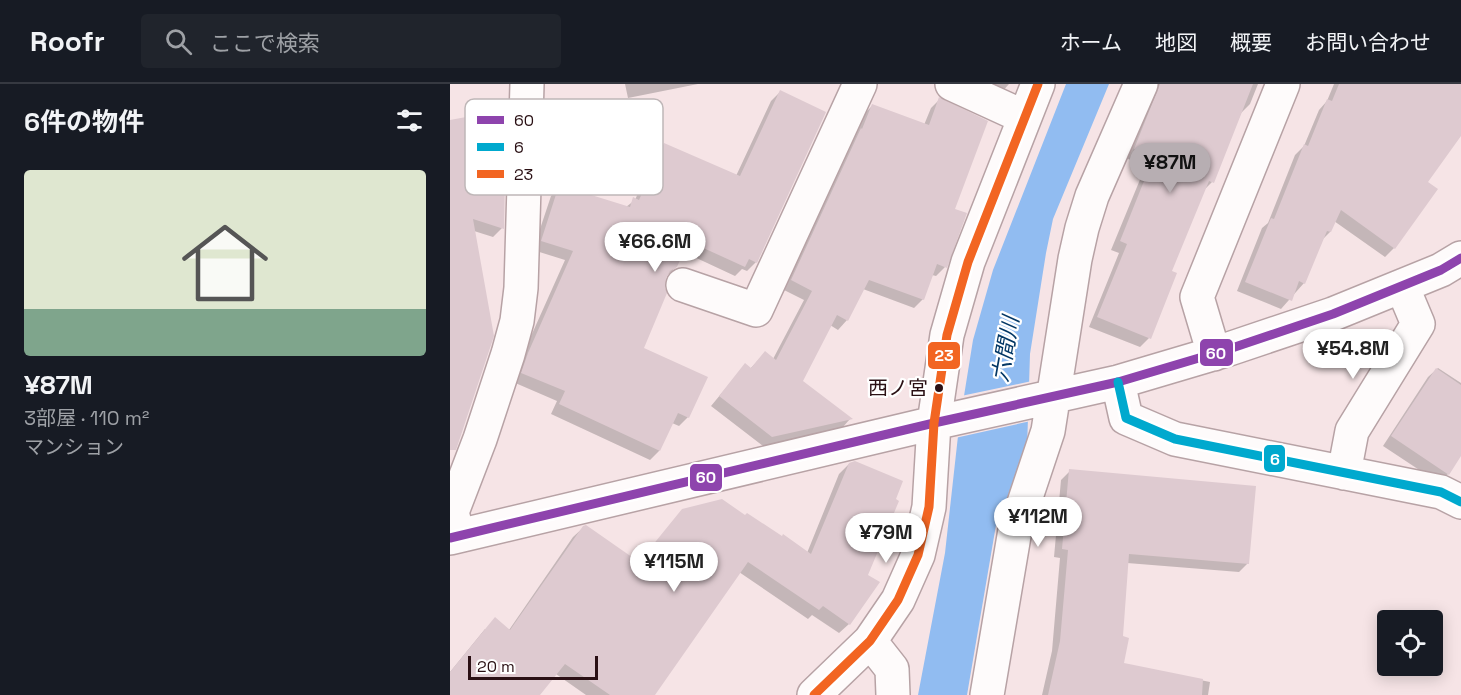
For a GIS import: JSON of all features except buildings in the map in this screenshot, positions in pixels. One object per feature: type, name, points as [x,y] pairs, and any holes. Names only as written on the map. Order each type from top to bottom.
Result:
[{"type":"street","points":[[527,84],[527,99]]},
{"type":"street","points":[[683,285],[756,310],[860,84]]},
{"type":"street","points":[[951,84],[1024,117]]},
{"type":"street","points":[[814,695],[870,640],[898,600],[918,555],[929,507],[943,421],[946,335],[968,262],[1038,84]]},
{"type":"street","points":[[987,695],[1015,530],[1048,431],[1047,397],[1082,228],[1092,196],[1141,84]]},
{"type":"street","points":[[1214,354],[1197,297],[1283,84]]},
{"type":"street","points":[[524,195],[521,288],[517,321],[480,439],[452,512],[454,537],[943,421],[1118,382],[1214,354],[1301,325],[1441,270],[1461,258]]},
{"type":"street","points":[[1344,473],[1352,431],[1418,324],[1402,286]]},
{"type":"street","points":[[1118,382],[1126,418],[1175,439],[1441,492],[1461,502]]},
{"type":"street","points":[[870,640],[892,669],[893,695]]},
{"type":"water","name":"六間川","points":[[1066,84],[1109,84],[1053,219],[1030,354],[1027,449],[996,525],[967,695],[918,695],[945,553],[959,427],[973,340],[993,270]]},
{"type":"pier","points":[[1032,381],[1031,421],[955,438],[961,396]]},
{"type":"transit line","name":"23","points":[[814,695],[870,641],[898,600],[918,555],[929,507],[934,423],[947,335],[968,262],[1038,84]]},
{"type":"transit line","name":"60","points":[[450,538],[934,423],[1118,382],[1226,350],[1333,314],[1441,270],[1461,258]]},
{"type":"transit line","name":"6","points":[[1118,382],[1126,418],[1175,439],[1441,492],[1461,502]]},
{"type":"place","name":"西ノ宮","points":[[939,388]]}]
